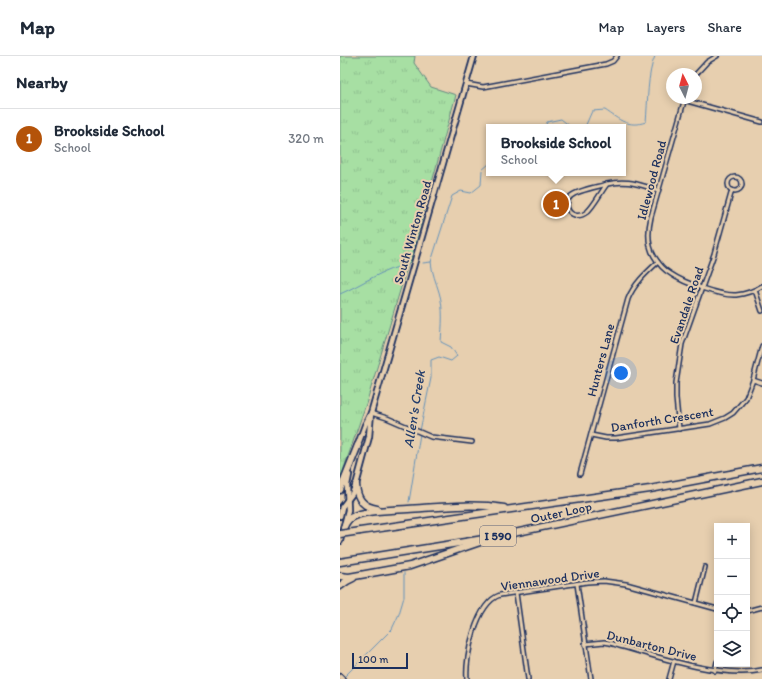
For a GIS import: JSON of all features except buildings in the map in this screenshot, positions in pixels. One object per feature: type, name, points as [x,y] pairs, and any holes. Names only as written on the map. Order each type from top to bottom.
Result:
[{"type":"highway","points":[[340,490],[358,445]]},
{"type":"highway","name":"Outer Loop","points":[[340,534],[650,489],[762,468]]},
{"type":"highway","name":"Outer Loop","points":[[340,562],[490,538],[762,481]]},
{"type":"highway","points":[[356,485],[358,497],[365,506],[374,509],[388,510]]},
{"type":"highway","points":[[344,527],[350,518],[357,515],[388,510],[461,506],[493,506],[510,509]]},
{"type":"highway","points":[[340,576],[347,578],[417,564],[477,544],[490,538]]},
{"type":"highway","points":[[340,586],[347,581],[362,575]]},
{"type":"main road","name":"South Winton Road","points":[[340,516],[342,507],[356,485],[369,436],[372,413],[474,56]]},
{"type":"main road","name":"South Winton Road","points":[[340,541],[348,513],[347,481],[365,425],[372,413]]},
{"type":"street","points":[[466,84],[483,87],[591,67],[610,63],[617,56]]},
{"type":"street","points":[[702,68],[707,62],[717,56]]},
{"type":"street","name":"Idlewood Road","points":[[683,104],[650,217],[648,234],[651,248],[658,262],[671,274],[702,288],[731,295],[743,294],[762,286]]},
{"type":"street","points":[[701,104],[762,122]]},
{"type":"street","name":"Evandale Road","points":[[733,177],[737,177],[741,180],[742,185],[739,189],[732,190],[728,185],[728,181],[733,177]]},
{"type":"street","points":[[607,184],[588,212],[581,216],[575,216],[570,213],[567,202],[575,193],[607,184],[622,181],[658,190]]},
{"type":"street","name":"Evandale Road","points":[[679,428],[676,382],[680,352],[688,325],[714,254],[732,190]]},
{"type":"street","name":"Hunters Lane","points":[[580,474],[628,299],[632,290],[640,279],[658,262]]},
{"type":"street","points":[[755,290],[762,311]]},
{"type":"street","name":"Danforth Crescent","points":[[591,435],[610,438],[710,424],[725,418],[740,406],[746,398],[753,380],[762,346]]},
{"type":"street","points":[[753,380],[762,383]]},
{"type":"street","points":[[372,413],[416,429],[431,437],[472,442]]},
{"type":"street","points":[[696,603],[705,567]]},
{"type":"street","name":"Viennawood Drive","points":[[467,679],[466,664],[474,630],[485,608],[494,598],[516,593],[596,581],[622,583],[714,608]]},
{"type":"street","points":[[577,584],[591,679]]},
{"type":"street","points":[[516,593],[528,679]]},
{"type":"street","points":[[750,610],[762,607]]},
{"type":"street","name":"Dunbarton Drive","points":[[586,644],[604,642],[610,643],[716,671],[740,673],[762,670]]},
{"type":"street","points":[[669,679],[674,661]]},
{"type":"street","points":[[716,667],[716,671]]},
{"type":"green space","points":[[340,56],[415,56],[414,63],[431,87],[456,95],[410,262],[408,264],[367,401],[340,480]]},
{"type":"waterway","name":"Allen's Creek","points":[[586,124],[592,111],[605,110],[624,122],[634,124],[646,122],[650,71],[655,56]]},
{"type":"waterway","name":"Allen's Creek","points":[[546,124],[547,122],[561,119],[567,124]]},
{"type":"waterway","name":"Allen's Creek","points":[[420,431],[431,378],[431,360],[439,357],[451,361],[457,356],[451,347],[441,342],[442,304],[431,262],[452,196],[461,191],[471,193],[481,185],[482,170],[486,167]]},
{"type":"waterway","points":[[423,263],[431,262]]},
{"type":"waterway","points":[[340,294],[390,269],[408,265]]},
{"type":"waterway","name":"Allen's Creek","points":[[409,502],[420,434]]},
{"type":"waterway","name":"Allen's Creek","points":[[344,677],[392,629],[399,614],[404,597],[404,573]]},
{"type":"place","name":"Brookside School","points":[[556,204]]}]
